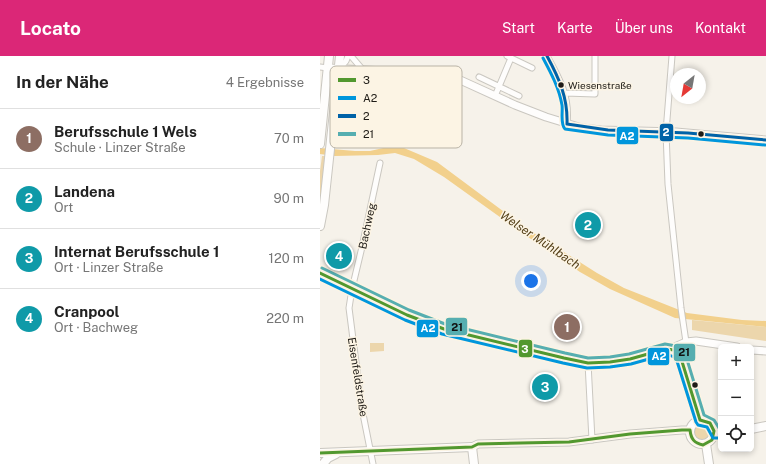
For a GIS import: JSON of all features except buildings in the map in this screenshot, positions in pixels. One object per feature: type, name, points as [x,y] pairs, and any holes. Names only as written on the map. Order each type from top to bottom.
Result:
[{"type":"main road","points":[[320,144],[324,68],[329,56]]},
{"type":"main road","points":[[339,66],[340,56]]},
{"type":"main road","points":[[320,226],[331,148]]},
{"type":"main road","points":[[320,273],[407,315],[444,329],[564,358],[588,363],[610,362],[630,359],[670,349],[680,355],[700,420]]},
{"type":"main road","points":[[700,420],[710,422],[718,434],[706,444],[699,444],[691,438],[690,430],[693,423],[700,420]]},
{"type":"main road","points":[[754,428],[766,426]]},
{"type":"main road","points":[[706,444],[709,464]]},
{"type":"main road","points":[[320,453],[472,447],[474,464]]},
{"type":"main road","points":[[323,464],[328,458],[341,452]]},
{"type":"street","points":[[342,66],[349,56],[358,66]]},
{"type":"street","points":[[547,56],[565,92],[568,110],[567,124]]},
{"type":"street","points":[[565,92],[595,94],[595,56]]},
{"type":"street","points":[[672,56],[666,132],[668,184],[682,320],[686,342],[685,368]]},
{"type":"street","points":[[495,96],[509,57],[532,68]]},
{"type":"street","points":[[479,77],[519,96]]},
{"type":"street","points":[[462,81],[521,108],[582,128],[701,134],[766,140]]},
{"type":"street","name":"Bachweg","points":[[352,289],[380,163]]},
{"type":"street","name":"Eisenfeldstraße","points":[[352,289],[348,308],[349,317],[362,409],[373,464]]},
{"type":"street","points":[[670,349],[686,342],[708,342],[720,344]]},
{"type":"street","points":[[754,350],[766,350]]},
{"type":"street","points":[[588,363],[592,440]]},
{"type":"street","points":[[472,447],[478,444],[533,444],[592,440],[630,434],[690,430]]},
{"type":"shaded area","points":[[322,156],[325,156],[320,204],[320,171]]},
{"type":"shaded area","points":[[692,320],[766,327],[766,341],[692,330]]},
{"type":"shaded area","points":[[370,343],[384,343],[384,351],[370,352]]},
{"type":"shaded area","points":[[702,423],[708,426],[711,432],[708,438],[702,441],[696,438],[693,432],[696,426]]},
{"type":"water","name":"Welser Mühlbach","points":[[320,148],[370,151],[383,148],[404,148],[437,162],[523,226],[597,273],[624,288],[687,313],[742,320],[766,321],[766,327],[675,318],[610,289],[580,272],[444,177],[414,159],[395,153],[335,156],[320,154]]},
{"type":"transit line","name":"2","points":[[547,56],[562,88],[566,106],[567,124]]},
{"type":"transit line","name":"A2","points":[[543,58],[559,93],[562,105],[563,127],[565,129],[608,135],[688,138],[765,145]]},
{"type":"transit line","name":"2","points":[[567,124],[608,130],[688,133],[766,140]]},
{"type":"transit line","name":"21","points":[[322,268],[409,310],[445,324],[565,353],[588,358],[610,357],[629,354],[665,344],[676,346],[685,353],[704,415],[714,420],[718,426]]},
{"type":"transit line","name":"3","points":[[320,273],[407,315],[444,329],[564,358],[588,363],[610,362],[630,359],[666,349],[674,350],[680,355],[700,420],[710,423],[714,431],[712,440],[703,445],[694,440],[691,436],[690,430],[682,430],[630,434],[569,442],[478,444],[472,447],[320,453]]},
{"type":"transit line","name":"A2","points":[[320,279],[405,320],[442,334],[563,363],[587,368],[610,367],[631,364],[667,354],[676,358],[696,422],[698,425],[707,427],[713,438],[718,438]]},
{"type":"place","name":"Wiesenstraße","points":[[561,85]]},
{"type":"place","name":"Landena","points":[[588,225]]},
{"type":"place","name":"Cranpool","points":[[339,256]]},
{"type":"place","name":"Berufsschule 1 Wels","points":[[567,327]]},
{"type":"place","name":"Internat Berufsschule 1","points":[[545,387]]}]
